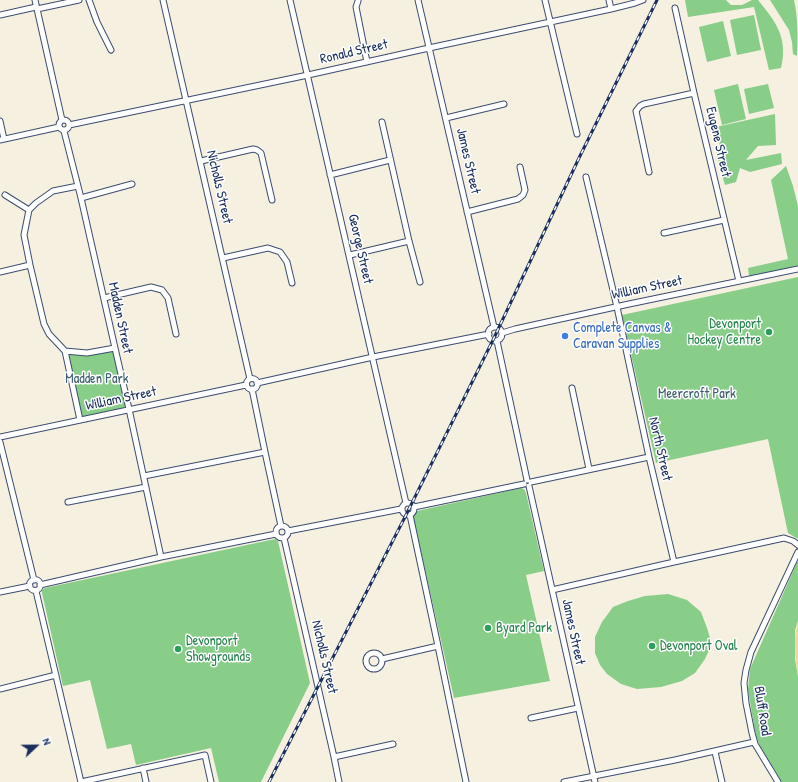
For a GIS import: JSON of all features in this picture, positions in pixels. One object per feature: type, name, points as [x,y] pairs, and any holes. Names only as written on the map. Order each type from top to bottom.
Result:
[{"type":"street","points":[[35,0],[62,120],[59,127]]},
{"type":"street","points":[[0,14],[79,0]]},
{"type":"street","points":[[89,0],[97,22],[111,50]]},
{"type":"street","name":"Nicholls Street","points":[[163,0],[250,379]]},
{"type":"street","name":"George Street","points":[[290,0],[406,503]]},
{"type":"street","name":"James Street","points":[[418,0],[494,327]]},
{"type":"street","points":[[545,0],[577,134]]},
{"type":"street","points":[[609,0],[611,9]]},
{"type":"street","name":"Ronald Street","points":[[69,125],[368,62],[611,9],[643,0]]},
{"type":"street","points":[[358,1],[356,7],[368,62]]},
{"type":"street","name":"Eugene Street","points":[[675,8],[739,281]]},
{"type":"street","points":[[649,172],[636,111],[644,104],[694,93]]},
{"type":"street","points":[[446,118],[504,104]]},
{"type":"street","points":[[0,121],[2,139],[59,127],[61,130],[68,129],[68,122],[66,120],[62,120]]},
{"type":"street","points":[[382,122],[409,241],[420,282]]},
{"type":"street","name":"Madden Street","points":[[64,130],[104,298],[161,558]]},
{"type":"street","points":[[201,161],[253,149],[257,150],[261,153],[272,200]]},
{"type":"street","points":[[330,175],[390,160]]},
{"type":"street","points":[[467,212],[518,199],[525,190],[520,167]]},
{"type":"street","name":"North Street","points":[[586,177],[674,562]]},
{"type":"street","points":[[81,198],[132,184]]},
{"type":"street","points":[[78,186],[53,191],[36,203],[29,210],[24,235],[44,324],[49,334],[65,351],[80,420]]},
{"type":"street","points":[[5,195],[29,210]]},
{"type":"street","points":[[664,233],[724,220]]},
{"type":"street","points":[[350,255],[409,241]]},
{"type":"street","points":[[223,258],[268,248],[280,252],[287,262],[292,283]]},
{"type":"street","points":[[0,272],[30,265]]},
{"type":"street","name":"William Street","points":[[502,333],[616,307],[798,269]]},
{"type":"street","points":[[104,298],[151,287],[162,290],[168,298],[176,334]]},
{"type":"street","points":[[252,389],[256,387],[257,383],[373,357],[488,334],[494,327],[500,329],[502,333],[501,338],[497,340],[492,340],[488,334]]},
{"type":"street","name":"James Street","points":[[497,340],[595,782]]},
{"type":"street","points":[[65,351],[88,353],[115,348]]},
{"type":"street","points":[[252,389],[248,388],[246,384],[248,380],[255,380],[257,383]]},
{"type":"street","name":"William Street","points":[[0,437],[246,384]]},
{"type":"street","points":[[572,388],[589,469]]},
{"type":"street","points":[[252,389],[264,452],[281,526]]},
{"type":"street","points":[[0,442],[34,580],[40,585]]},
{"type":"street","points":[[144,476],[264,452]]},
{"type":"street","points":[[288,531],[401,509],[406,503],[411,504],[414,507],[649,457]]},
{"type":"street","points":[[68,502],[146,487]]},
{"type":"street","points":[[410,515],[414,512],[414,507]]},
{"type":"street","points":[[401,509],[404,514],[410,515]]},
{"type":"street","points":[[410,515],[466,782]]},
{"type":"street","points":[[281,526],[285,527],[288,531]]},
{"type":"street","points":[[276,534],[277,529],[281,526]]},
{"type":"street","points":[[36,591],[40,585],[161,558],[276,534],[278,537],[284,538],[287,536],[288,531]]},
{"type":"street","name":"Nicholls Street","points":[[284,538],[339,782]]},
{"type":"street","points":[[552,590],[784,538],[793,541],[798,545]]},
{"type":"street","name":"Bluff Road","points":[[778,782],[754,742],[746,703],[744,683],[751,652],[798,552]]},
{"type":"street","points":[[30,586],[30,583],[34,580]]},
{"type":"street","points":[[30,586],[32,590],[36,591],[81,782],[205,755],[211,782]]},
{"type":"street","points":[[0,592],[30,586]]},
{"type":"street","points":[[382,659],[438,646]]},
{"type":"street","points":[[0,690],[56,675]]},
{"type":"street","points":[[531,718],[578,708]]},
{"type":"street","points":[[564,782],[715,752],[754,742]]},
{"type":"street","points":[[334,757],[393,744]]},
{"type":"street","points":[[715,752],[722,782]]},
{"type":"street","points":[[143,768],[146,782]]},
{"type":"green space","points":[[685,0],[726,0],[731,5],[742,5],[752,0],[758,0],[772,18],[779,31],[783,45],[783,59],[781,68],[769,70],[754,7],[688,17]]},
{"type":"green space","points":[[770,0],[794,0],[798,42],[797,56],[793,54],[789,30]]},
{"type":"green space","points":[[754,15],[761,50],[737,55],[730,20]]},
{"type":"green space","points":[[723,21],[731,56],[707,62],[699,27]]},
{"type":"green space","points":[[738,84],[746,119],[722,125],[714,90]]},
{"type":"green space","points":[[768,84],[774,108],[749,114],[744,89]]},
{"type":"green space","points":[[775,114],[776,145],[758,146],[746,160],[781,153],[782,164],[750,172],[740,168],[736,182],[725,185],[716,153],[720,142],[711,128]]},
{"type":"green space","points":[[786,166],[798,206],[798,265],[797,267],[749,276],[748,268],[788,259],[771,180]]},
{"type":"green space","name":"Meercroft Park","points":[[798,277],[798,539],[788,533],[768,439],[656,463],[622,315]]},
{"type":"green space","name":"Madden Park","points":[[115,348],[129,409],[80,420],[65,351],[87,353]]},
{"type":"green space","name":"Byard Park","points":[[521,488],[524,489],[526,493],[544,571],[526,575],[550,681],[454,698],[413,516],[417,511]]},
{"type":"green space","name":"Devonport Showgrounds","points":[[275,539],[278,541],[310,683],[261,782],[219,782],[211,748],[136,765],[131,744],[107,749],[90,680],[63,686],[42,590],[45,588]]},
{"type":"green space","points":[[798,560],[798,621],[795,630],[795,659],[798,676],[798,782],[782,782],[756,737],[748,690],[750,669]]},
{"type":"green space","name":"Devonport Oval","points":[[668,594],[687,600],[701,612],[711,641],[705,659],[695,673],[682,681],[661,687],[637,689],[621,684],[607,674],[600,665],[595,653],[595,637],[602,622],[613,607],[645,596]]},
{"type":"sand","points":[[798,621],[798,676],[795,634]]},
{"type":"railway","points":[[269,782],[406,515],[493,340],[579,158],[657,0]]},
{"type":"place","name":"Devonport Hockey Centre","points":[[769,332]]},
{"type":"place","name":"Complete Canvas & Caravan Supplies","points":[[565,336]]},
{"type":"place","name":"Byard Park","points":[[488,628]]},
{"type":"place","name":"Devonport Oval","points":[[652,646]]},
{"type":"place","name":"Devonport Showgrounds","points":[[178,649]]}]
